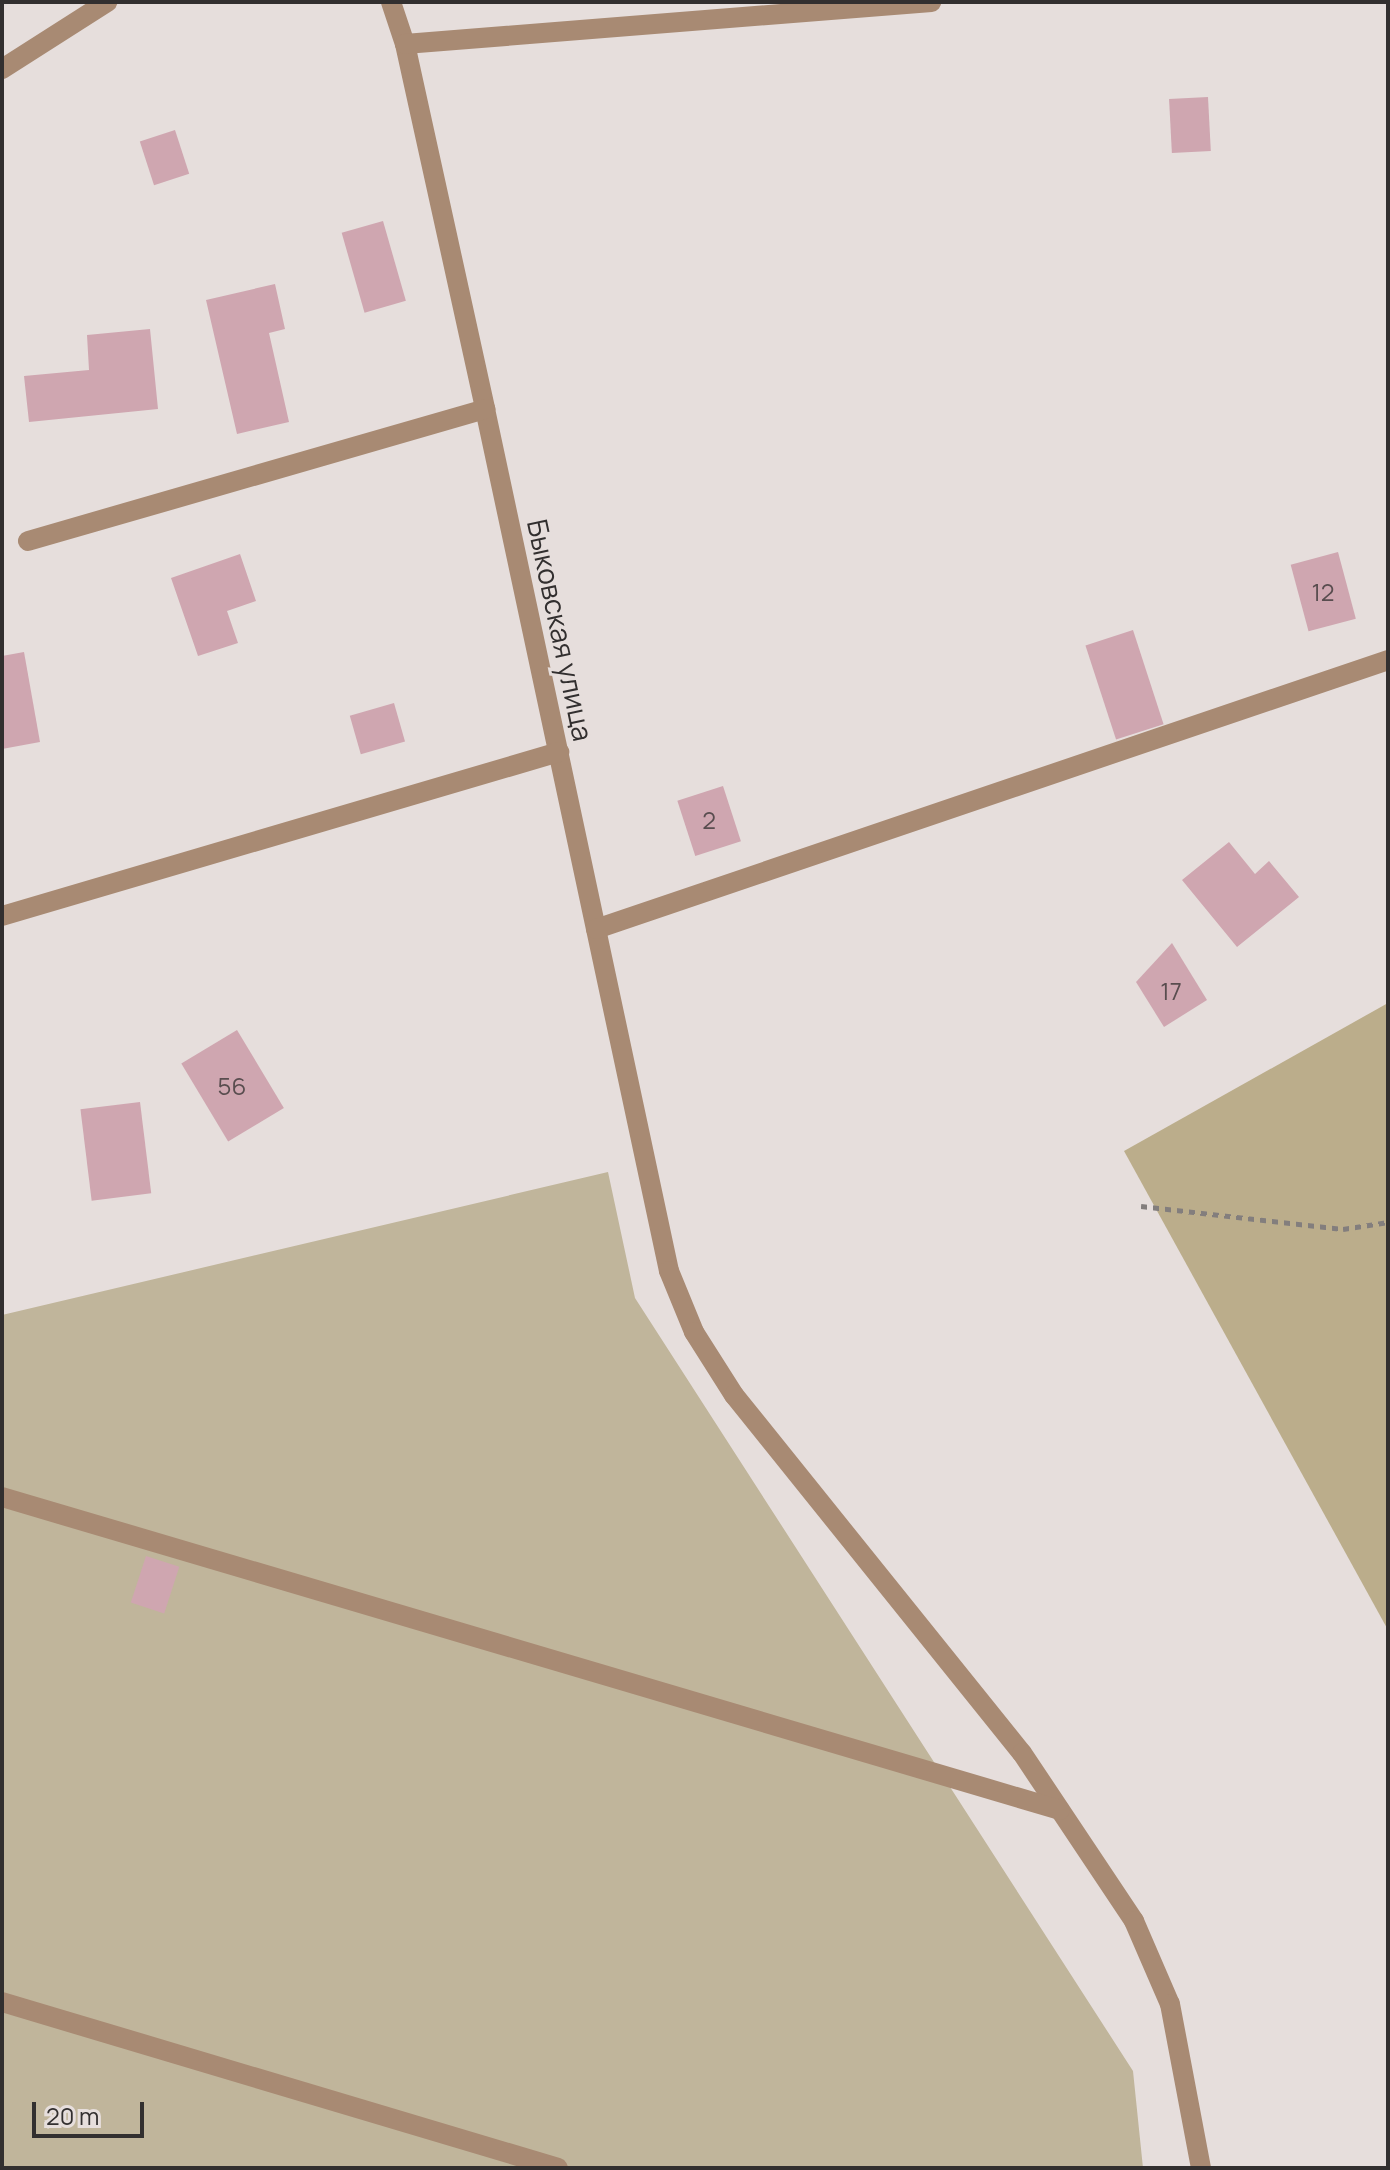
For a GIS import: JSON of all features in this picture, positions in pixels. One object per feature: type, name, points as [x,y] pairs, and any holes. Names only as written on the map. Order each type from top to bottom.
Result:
[{"type":"street","points":[[2,69],[107,2]]},
{"type":"street","name":"Быковская улица","points":[[391,2],[405,44],[485,409],[669,1271],[694,1332],[734,1395],[1022,1753],[1134,1921],[1170,2004],[1201,2168]]},
{"type":"street","points":[[405,44],[931,2]]},
{"type":"street","points":[[28,541],[485,409]]},
{"type":"street","points":[[596,929],[1388,660]]},
{"type":"street","points":[[2,916],[559,752]]},
{"type":"street","points":[[2,1497],[1060,1810]]},
{"type":"street","points":[[2,2002],[558,2168]]},
{"type":"path","points":[[1141,1206],[1343,1229],[1388,1222]]},
{"type":"shaded area","points":[[1388,1003],[1388,1630],[1124,1151]]},
{"type":"shaded area","points":[[608,1172],[635,1298],[1133,2071],[1143,2168],[2,2168],[2,1315]]},
{"type":"building","points":[[1208,97],[1211,151],[1172,153],[1169,99]]},
{"type":"building","points":[[175,130],[189,174],[154,185],[140,141]]},
{"type":"building","points":[[383,221],[406,301],[365,313],[342,233]]},
{"type":"building","points":[[275,284],[285,329],[269,333],[289,422],[237,434],[206,300]]},
{"type":"building","points":[[150,329],[158,409],[29,422],[24,376],[89,370],[87,335]]},
{"type":"building","points":[[1338,552],[1356,619],[1309,631],[1291,565]]},
{"type":"building","points":[[240,554],[256,601],[227,611],[238,643],[198,656],[171,578]]},
{"type":"building","points":[[1133,630],[1164,724],[1116,740],[1085,645]]},
{"type":"building","points":[[24,652],[40,742],[2,749],[2,656]]},
{"type":"building","points":[[394,703],[405,741],[361,754],[350,716]]},
{"type":"building","points":[[723,786],[741,841],[695,856],[677,801]]},
{"type":"building","points":[[1229,842],[1255,874],[1269,861],[1299,897],[1237,947],[1182,880]]},
{"type":"building","points":[[1172,943],[1207,1000],[1164,1027],[1136,982]]},
{"type":"building","points":[[237,1030],[284,1108],[228,1141],[181,1063]]},
{"type":"building","points":[[140,1102],[151,1193],[92,1201],[80,1109]]},
{"type":"building","points":[[146,1556],[179,1567],[164,1613],[131,1603]]}]
